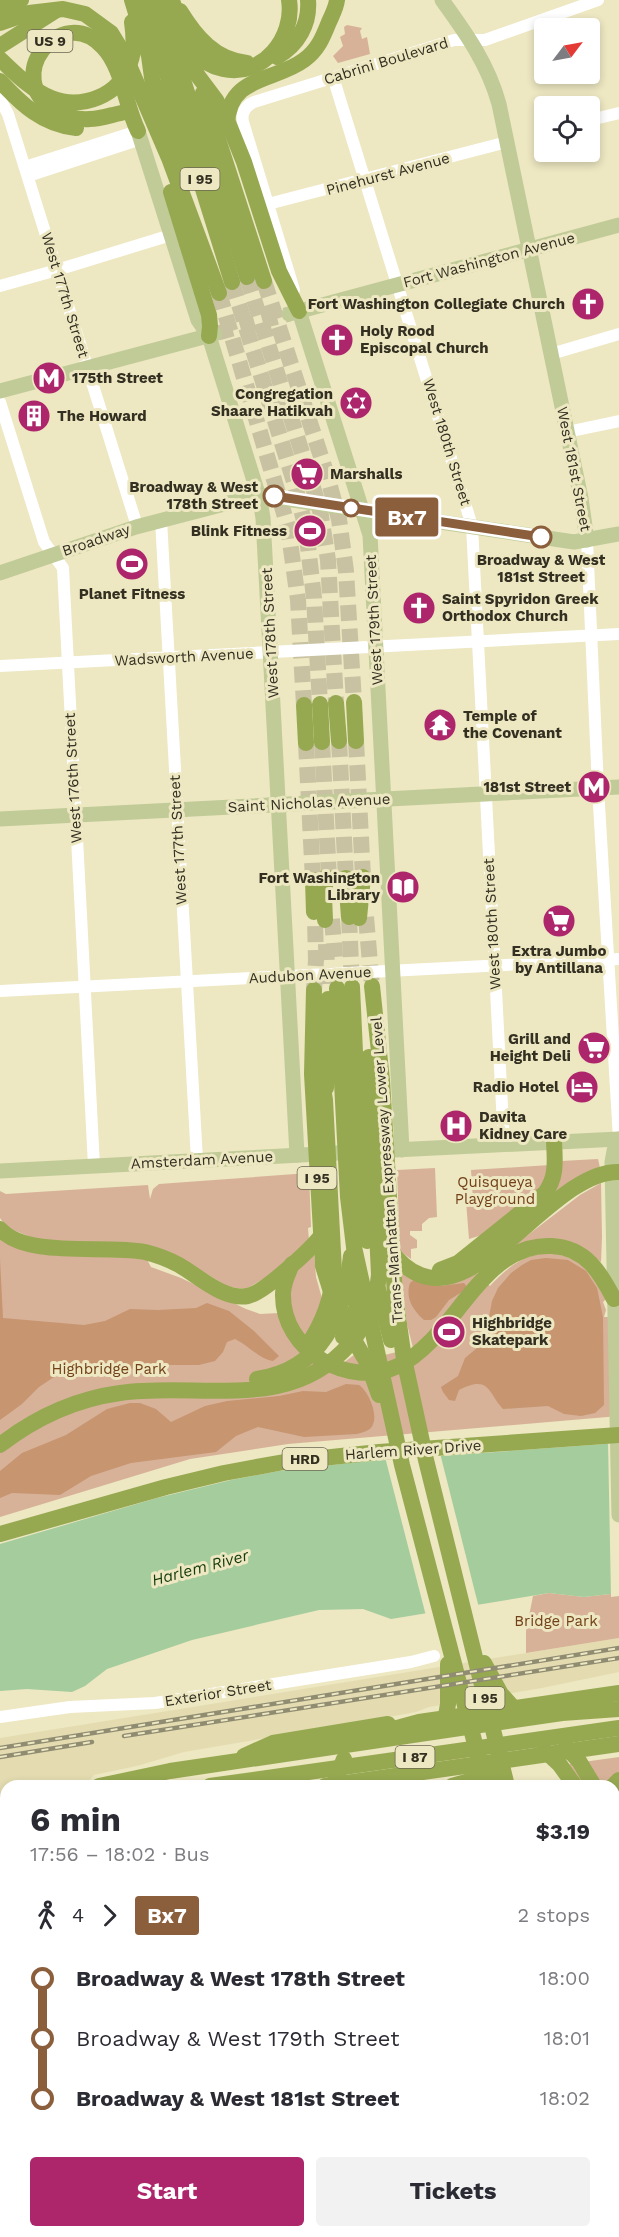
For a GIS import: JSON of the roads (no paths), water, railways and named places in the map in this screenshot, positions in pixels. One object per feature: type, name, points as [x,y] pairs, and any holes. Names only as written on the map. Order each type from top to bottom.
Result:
[{"type":"highway","points":[[0,8],[21,0]]},
{"type":"highway","points":[[0,46],[74,0]]},
{"type":"highway","points":[[0,58],[33,87],[52,98],[77,103],[102,96],[119,82],[130,64],[134,41],[131,0]]},
{"type":"highway","name":"I 95","points":[[131,0],[153,90],[226,288]]},
{"type":"highway","name":"US 9","points":[[131,0],[151,71],[154,125],[159,153],[226,288],[210,319],[213,334]]},
{"type":"highway","points":[[145,0],[155,30],[158,48],[153,90]]},
{"type":"highway","name":"I 95","points":[[145,0],[174,74]]},
{"type":"highway","points":[[158,0],[172,29],[191,51],[211,65],[233,70],[255,65],[277,48],[290,21],[290,0]]},
{"type":"highway","name":"I 95","points":[[158,0],[226,288]]},
{"type":"highway","points":[[173,0],[192,31],[207,46],[232,61],[249,63],[267,61],[288,49],[303,29],[308,3]]},
{"type":"highway","points":[[173,0],[185,48],[193,66],[216,100],[234,138],[294,313]]},
{"type":"highway","name":"I 95","points":[[173,0],[264,281]]},
{"type":"highway","points":[[328,25],[329,0]]},
{"type":"highway","points":[[244,220],[228,129],[230,109],[238,94],[249,84],[291,68],[306,59],[319,45],[337,0]]},
{"type":"highway","points":[[0,23],[29,13],[51,9],[76,11],[89,16],[107,29],[125,56],[226,288]]},
{"type":"highway","points":[[107,29],[119,52],[140,135]]},
{"type":"highway","name":"US 9","points":[[0,81],[28,109],[46,120],[62,125],[78,128],[97,127],[122,115],[82,119],[63,114],[48,106],[38,94],[34,84],[34,68],[40,51],[54,38],[69,34],[84,35],[99,43],[114,64],[130,115],[140,135]]},
{"type":"highway","points":[[354,702],[356,741]]},
{"type":"highway","points":[[320,704],[322,742],[320,704]]},
{"type":"highway","points":[[336,878],[341,918],[336,878]]},
{"type":"highway","points":[[339,1328],[325,1100],[341,988]]},
{"type":"highway","points":[[0,1444],[50,1414],[98,1397],[136,1391],[267,1388],[296,1380],[308,1360],[314,1336],[367,1320],[376,1295],[379,1275],[370,1088],[341,988]]},
{"type":"highway","name":"I 95","points":[[341,988],[365,1232],[402,1465],[484,1780]]},
{"type":"highway","name":"Trans-Manhattan Expressway Lower Level","points":[[341,988],[382,1087],[393,1279],[385,1352]]},
{"type":"highway","name":"Trans-Manhattan Expressway Lower Level","points":[[341,988],[312,1074],[322,1258],[334,1303],[385,1352],[426,1460],[464,1609]]},
{"type":"highway","points":[[405,1264],[433,1271],[452,1266],[541,1198],[553,1178],[554,1142]]},
{"type":"highway","points":[[0,1432],[40,1407],[100,1387],[143,1382],[250,1380],[275,1375],[308,1360],[334,1360],[350,1269],[354,1186],[353,1152]]},
{"type":"highway","points":[[376,1229],[405,1264],[424,1275],[438,1278],[464,1273],[577,1186],[616,1167]]},
{"type":"highway","points":[[0,1228],[12,1238],[29,1245],[54,1248],[121,1249],[158,1256],[175,1263],[221,1291],[237,1296],[248,1296],[260,1291],[312,1245],[323,1233],[332,1213]]},
{"type":"highway","points":[[292,1264],[283,1290],[286,1316],[300,1342],[310,1353],[326,1363],[354,1372],[380,1372],[400,1365],[420,1351],[498,1265],[515,1253],[531,1248],[554,1246],[574,1251],[590,1261],[601,1274],[614,1305]]},
{"type":"highway","name":"Harlem River Drive","points":[[0,1523],[185,1471],[290,1450],[619,1425]]},
{"type":"highway","name":"Harlem River Drive","points":[[0,1534],[166,1487],[284,1462],[369,1453],[619,1435]]},
{"type":"highway","points":[[464,1609],[478,1652],[505,1700],[518,1713],[569,1749],[591,1780]]},
{"type":"highway","name":"I 95","points":[[464,1609],[506,1780]]},
{"type":"highway","points":[[429,1780],[447,1710],[447,1654],[441,1612]]},
{"type":"highway","points":[[223,1780],[239,1760],[266,1744],[361,1728],[619,1693]]},
{"type":"highway","points":[[127,1780],[170,1771],[572,1712],[619,1709]]},
{"type":"highway","points":[[334,1780],[344,1759],[364,1740],[385,1730],[436,1719]]},
{"type":"highway","name":"I 87","points":[[252,1780],[619,1728]]},
{"type":"highway","points":[[455,1730],[497,1730],[527,1740],[553,1758],[570,1780]]},
{"type":"highway","name":"I 87","points":[[367,1780],[619,1744]]},
{"type":"highway","points":[[474,1780],[592,1748]]},
{"type":"main road","name":"West 181st Street","points":[[442,0],[470,39],[494,87],[586,523],[587,540]]},
{"type":"main road","name":"West 178th Street","points":[[140,135],[199,323],[213,334],[258,495],[265,534],[287,976],[302,1155]]},
{"type":"main road","name":"Fort Washington Avenue","points":[[294,313],[619,225]]},
{"type":"main road","name":"West 179th Street","points":[[294,313],[370,535],[393,971],[398,1150]]},
{"type":"main road","points":[[0,391],[213,334]]},
{"type":"main road","name":"Broadway","points":[[0,573],[137,526],[258,495],[574,542],[619,534]]},
{"type":"main road","name":"Saint Nicholas Avenue","points":[[0,819],[619,787]]},
{"type":"main road","points":[[619,1139],[614,1151],[616,1167],[613,1201],[619,1515]]},
{"type":"main road","name":"Amsterdam Avenue","points":[[0,1171],[619,1139]]},
{"type":"street","name":"Cabrini Boulevard","points":[[244,109],[254,102],[454,40],[485,40],[598,0]]},
{"type":"street","name":"West 180th Street","points":[[333,77],[472,526],[504,1144]]},
{"type":"street","name":"West 177th Street","points":[[0,98],[8,114],[137,526]]},
{"type":"street","name":"West 179th Street","points":[[244,109],[243,122],[268,204],[294,313]]},
{"type":"street","points":[[600,118],[619,113]]},
{"type":"street","points":[[26,171],[140,135]]},
{"type":"street","name":"Pinehurst Avenue","points":[[268,204],[507,142]]},
{"type":"street","points":[[0,286],[171,235]]},
{"type":"street","points":[[551,354],[619,334]]},
{"type":"street","name":"West 176th Street","points":[[0,402],[44,542],[63,568],[94,1166]]},
{"type":"street","points":[[567,432],[619,421]]},
{"type":"street","name":"West 177th Street","points":[[160,520],[197,1160]]},
{"type":"street","name":"West 181st Street","points":[[587,540],[598,788],[614,959],[619,1139]]},
{"type":"street","name":"Wadsworth Avenue","points":[[0,666],[619,634]]},
{"type":"street","name":"Audubon Avenue","points":[[0,991],[614,959]]},
{"type":"street","name":"Exterior Street","points":[[0,1717],[70,1707],[155,1703],[400,1664],[434,1656]]},
{"type":"water","name":"Harlem River","points":[[619,1443],[619,1593],[584,1597],[549,1593],[391,1619],[363,1609],[319,1610],[192,1640],[107,1669],[85,1686],[72,1692],[27,1689],[0,1691],[0,1544],[157,1498],[279,1471],[359,1462]]},
{"type":"tunnel","points":[[247,277],[320,510],[328,560],[336,703]]},
{"type":"tunnel","points":[[264,281],[339,519],[346,571],[354,702]]},
{"type":"tunnel","points":[[232,282],[295,485],[306,529],[314,598],[320,704]]},
{"type":"tunnel","points":[[219,293],[288,527],[298,600],[304,705]]},
{"type":"tunnel","points":[[218,333],[289,314]]},
{"type":"tunnel","points":[[339,741],[346,878]]},
{"type":"tunnel","points":[[356,741],[363,877]]},
{"type":"tunnel","points":[[322,742],[329,877]]},
{"type":"tunnel","points":[[306,743],[313,880]]},
{"type":"tunnel","points":[[349,917],[352,987]]},
{"type":"tunnel","points":[[366,917],[372,986]]},
{"type":"tunnel","points":[[314,990],[315,919]]},
{"type":"tunnel","points":[[332,919],[335,957]]},
{"type":"tunnel","points":[[326,944],[328,990]]},
{"type":"railway","points":[[0,1748],[619,1648]]},
{"type":"railway","points":[[124,1736],[619,1658]]},
{"type":"railway","points":[[0,1757],[92,1742]]},
{"type":"place","name":"Fort Washington Collegiate Church","points":[[588,304]]},
{"type":"place","name":"Holy Rood Episcopal Church","points":[[337,340]]},
{"type":"place","name":"175th Street","points":[[49,378]]},
{"type":"place","name":"Congregation Shaare Hatikvah","points":[[356,403]]},
{"type":"place","name":"The Howard","points":[[34,416]]},
{"type":"place","name":"Marshalls","points":[[307,474]]},
{"type":"place","name":"Broadway & West 178th Street","points":[[274,496]]},
{"type":"place","name":"Blink Fitness","points":[[310,531]]},
{"type":"place","name":"Broadway & West 181st Street","points":[[541,537]]},
{"type":"place","name":"Planet Fitness","points":[[132,564]]},
{"type":"place","name":"Saint Spyridon Greek Orthodox Church","points":[[419,608]]},
{"type":"place","name":"Temple of the Covenant","points":[[440,725]]},
{"type":"place","name":"181st Street","points":[[594,787]]},
{"type":"place","name":"Fort Washington Library","points":[[403,887]]},
{"type":"place","name":"Extra Jumbo by Antillana","points":[[559,921]]},
{"type":"place","name":"Grill and Height Deli","points":[[594,1048]]},
{"type":"place","name":"Radio Hotel","points":[[582,1087]]},
{"type":"place","name":"Davita Kidney Care","points":[[456,1126]]},
{"type":"place","name":"Highbridge Skatepark","points":[[449,1332]]},
{"type":"park label","name":"Quisqueya Playground","points":[[495,1190]]},
{"type":"park label","name":"Highbridge Park","points":[[109,1369]]},
{"type":"park label","name":"Bridge Park","points":[[556,1621]]}]
